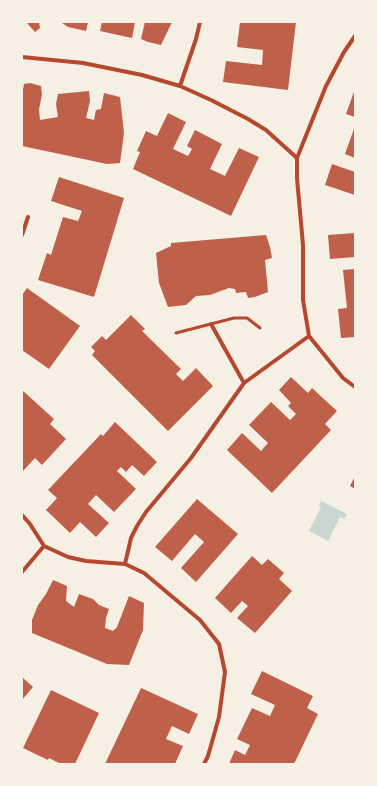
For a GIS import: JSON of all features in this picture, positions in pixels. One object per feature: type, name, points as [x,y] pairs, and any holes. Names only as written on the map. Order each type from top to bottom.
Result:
[{"type":"street","points":[[180,86],[196,39],[200,22]]},
{"type":"street","points":[[355,36],[344,52],[326,86],[297,158],[296,178],[303,245],[303,300],[309,336],[343,378],[355,387]]},
{"type":"street","points":[[22,57],[83,63],[142,75],[180,86],[248,119],[266,130],[297,158]]},
{"type":"street","points":[[22,235],[28,217]]},
{"type":"street","points":[[212,324],[244,383]]},
{"type":"street","points":[[125,564],[129,544],[137,526],[146,512],[191,458],[244,383],[309,336]]},
{"type":"street","points":[[22,515],[30,524],[44,546],[68,557],[86,561],[125,564],[144,573],[200,620],[219,644],[225,672],[219,717],[208,756],[204,764]]},
{"type":"street","points":[[22,572],[44,546]]},
{"type":"lane","points":[[176,333],[234,318],[247,318],[260,328]]},
{"type":"shaded area","points":[[321,501],[347,514],[344,519],[340,517],[328,541],[309,531],[321,507],[319,505]]},
{"type":"building","points":[[26,22],[39,22],[40,28],[35,32]]},
{"type":"building","points":[[62,22],[88,22],[86,31],[68,27]]},
{"type":"building","points":[[102,22],[135,22],[132,38],[100,31]]},
{"type":"building","points":[[145,22],[172,22],[161,45],[141,39]]},
{"type":"building","points":[[240,22],[296,22],[288,90],[223,82],[226,61],[262,65],[263,50],[237,47]]},
{"type":"building","points":[[30,83],[41,86],[42,94],[39,110],[40,120],[58,117],[56,104],[58,94],[89,91],[90,101],[86,118],[94,120],[96,110],[101,109],[104,93],[120,97],[124,133],[120,163],[107,164],[22,146],[22,95],[24,84]]},
{"type":"building","points":[[355,89],[355,117],[346,114]]},
{"type":"building","points":[[168,113],[186,122],[173,149],[188,156],[192,149],[187,146],[195,130],[222,144],[210,169],[225,176],[239,148],[259,157],[231,216],[133,169],[140,152],[137,151],[146,131],[157,136]]},
{"type":"building","points":[[355,126],[355,158],[345,154]]},
{"type":"building","points":[[332,164],[355,172],[355,195],[325,185]]},
{"type":"building","points":[[59,177],[124,198],[94,297],[38,280],[47,253],[51,255],[63,217],[78,221],[82,211],[51,201]]},
{"type":"building","points":[[355,233],[355,257],[330,259],[328,235]]},
{"type":"building","points":[[266,235],[272,258],[265,260],[268,292],[248,298],[246,292],[236,293],[235,289],[229,288],[210,295],[196,296],[186,305],[168,307],[159,283],[156,253],[171,246],[171,243]]},
{"type":"building","points":[[355,269],[355,337],[341,338],[338,309],[347,308],[343,270]]},
{"type":"building","points":[[27,288],[80,326],[49,369],[22,350],[22,295]]},
{"type":"building","points":[[131,315],[145,329],[142,331],[181,369],[176,374],[183,381],[196,368],[213,386],[168,431],[92,355],[95,351],[91,347],[102,336],[106,340]]},
{"type":"building","points":[[291,377],[308,393],[312,388],[337,411],[325,424],[331,430],[272,493],[227,450],[242,433],[261,451],[268,443],[249,425],[271,402],[290,420],[296,414],[288,406],[291,403],[279,390]]},
{"type":"building","points":[[22,390],[54,419],[50,424],[66,439],[42,465],[35,458],[23,471],[22,470]]},
{"type":"building","points":[[115,422],[157,462],[144,476],[132,465],[126,472],[121,467],[117,471],[136,489],[114,512],[96,495],[88,504],[109,523],[96,537],[80,522],[70,533],[46,510],[57,498],[48,490],[101,434],[103,436]]},
{"type":"building","points":[[355,476],[355,489],[350,486]]},
{"type":"building","points":[[197,499],[238,534],[196,582],[181,568],[204,542],[195,534],[172,561],[155,547]]},
{"type":"building","points":[[252,556],[262,565],[268,559],[284,573],[279,579],[292,591],[255,633],[237,618],[248,606],[242,601],[231,613],[215,598]]},
{"type":"building","points":[[53,580],[67,586],[66,601],[74,607],[79,594],[93,599],[99,605],[109,609],[105,628],[113,631],[117,627],[129,596],[144,603],[143,630],[129,665],[107,664],[32,633],[32,620],[38,605],[46,594]]},
{"type":"building","points":[[262,671],[313,696],[307,708],[318,714],[294,764],[229,764],[235,750],[245,755],[250,745],[237,739],[252,708],[270,716],[275,705],[251,694]]},
{"type":"building","points":[[22,677],[33,687],[22,700]]},
{"type":"building","points":[[141,688],[198,714],[189,734],[172,726],[166,739],[183,746],[175,764],[105,764]]},
{"type":"building","points":[[51,690],[99,713],[75,764],[61,764],[49,758],[48,760],[23,748]]}]
